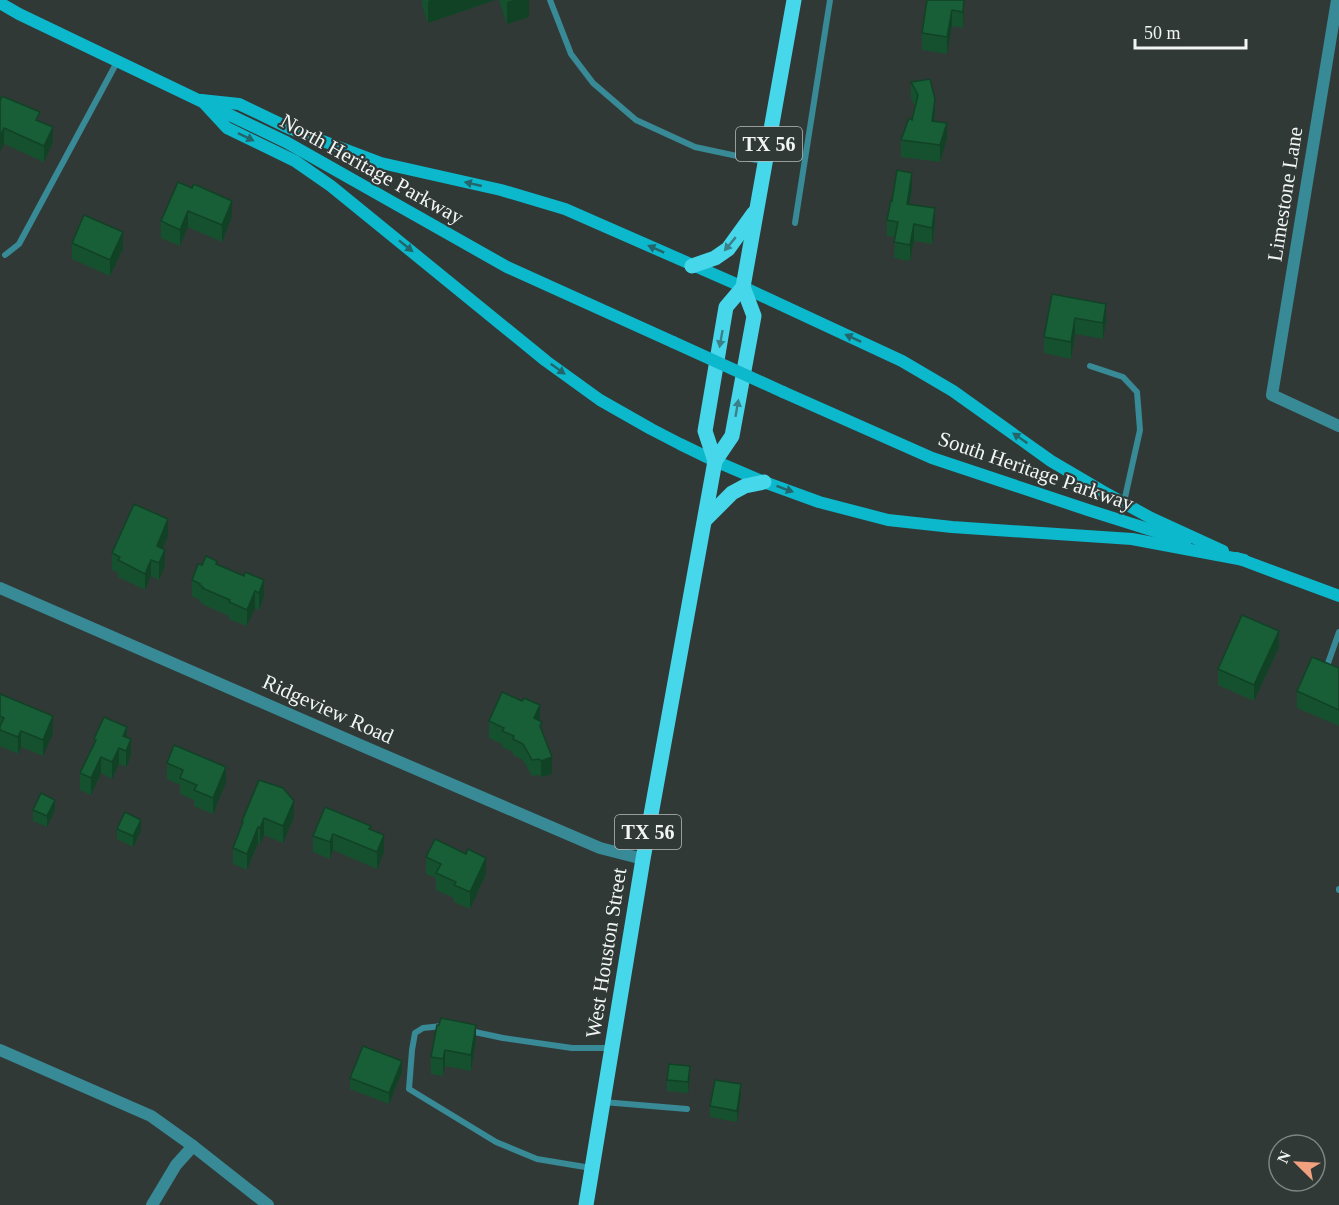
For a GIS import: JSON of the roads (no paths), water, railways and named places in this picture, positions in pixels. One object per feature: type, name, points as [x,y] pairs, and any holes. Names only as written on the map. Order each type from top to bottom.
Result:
[{"type":"main road","name":"West Houston Street","points":[[715,461],[705,431],[726,307],[743,288],[794,0]]},
{"type":"main road","name":"North Heritage Parkway","points":[[0,3],[286,142],[507,267],[727,367]]},
{"type":"main road","points":[[201,100],[239,105],[291,129],[381,163],[501,190],[565,208],[902,362],[953,391],[1052,461],[1151,518],[1244,560]]},
{"type":"main road","points":[[201,100],[227,128],[295,161],[331,186],[546,361],[600,400],[715,461],[819,502],[888,520],[952,527],[1132,539],[1244,560]]},
{"type":"main road","points":[[692,266],[715,258],[728,249],[758,208]]},
{"type":"main road","name":"West Houston Street","points":[[586,1205],[643,859],[715,461],[732,436],[754,316],[743,288]]},
{"type":"main road","name":"South Heritage Parkway","points":[[727,367],[932,458],[1244,560],[1339,597]]},
{"type":"main road","points":[[705,520],[732,493],[745,486],[764,482]]},
{"type":"street","name":"Limestone Lane","points":[[1337,0],[1272,395],[1339,426]]},
{"type":"street","name":"Ridgeview Road","points":[[0,588],[600,848],[643,859]]},
{"type":"street","points":[[0,1050],[151,1116],[268,1205]]},
{"type":"street","points":[[152,1205],[176,1165],[193,1146]]},
{"type":"lane","points":[[550,0],[570,54],[592,83],[636,120],[696,147],[765,162]]},
{"type":"lane","points":[[795,223],[830,0]]},
{"type":"lane","points":[[5,255],[18,244],[118,61]]},
{"type":"lane","points":[[1090,366],[1123,377],[1137,392],[1140,430],[1120,520]]},
{"type":"lane","points":[[1339,632],[1327,666],[1339,671]]},
{"type":"lane","points":[[454,1028],[443,1026],[423,1028],[415,1033],[409,1089],[496,1142],[537,1159],[592,1168]]},
{"type":"lane","points":[[465,1030],[572,1048],[612,1048]]},
{"type":"lane","points":[[603,1102],[687,1109]]}]
